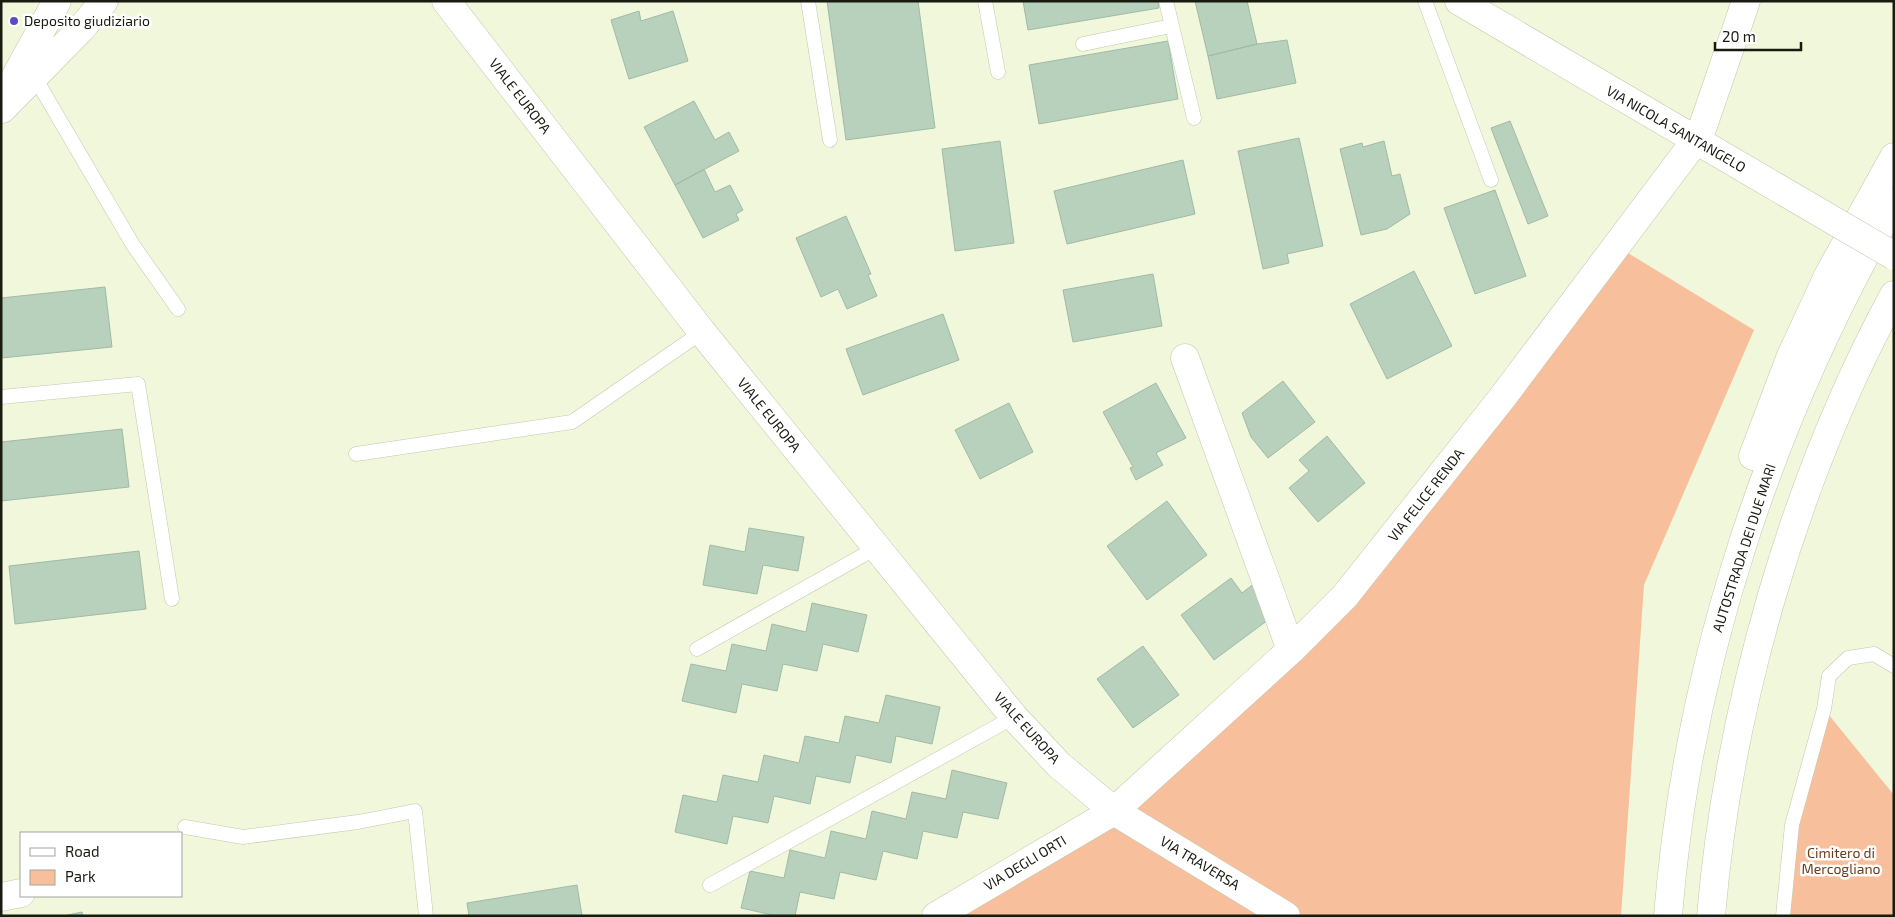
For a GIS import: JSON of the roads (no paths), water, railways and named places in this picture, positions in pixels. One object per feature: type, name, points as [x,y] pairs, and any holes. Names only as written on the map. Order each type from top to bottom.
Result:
[{"type":"main road","points":[[1,103],[57,1]]},
{"type":"main road","points":[[1,110],[104,1]]},
{"type":"main road","name":"VIALE EUROPA","points":[[446,1],[702,332],[1014,716],[1059,765],[1114,811]]},
{"type":"main road","name":"VIA NICOLA SANTANGELO","points":[[1459,1],[1894,256]]},
{"type":"main road","name":"VIA FELICE RENDA","points":[[1114,811],[1291,650],[1345,596],[1502,398],[1707,147],[1702,130],[1746,1]]},
{"type":"main road","points":[[1717,631],[1730,543],[1755,452],[1791,356],[1829,274],[1894,157]]},
{"type":"main road","name":"AUTOSTRADA DEI DUE MARI","points":[[1668,916],[1682,800],[1717,631],[1769,467],[1810,366],[1848,286],[1894,203]]},
{"type":"main road","points":[[1711,916],[1726,798],[1741,717],[1760,637],[1808,487],[1848,386],[1894,295]]},
{"type":"main road","points":[[1848,386],[1894,311]]},
{"type":"main road","points":[[1185,358],[1291,650]]},
{"type":"main road","name":"VIA DEGLI ORTI","points":[[936,916],[1114,811]]},
{"type":"main road","name":"VIA TRAVERSA","points":[[1114,811],[1286,916]]},
{"type":"main road","points":[[1,896],[20,893]]},
{"type":"lane","points":[[808,1],[830,140]]},
{"type":"lane","points":[[985,1],[998,72]]},
{"type":"lane","points":[[1166,1],[1194,118]]},
{"type":"lane","points":[[1425,1],[1491,180]]},
{"type":"lane","points":[[1083,44],[1171,26]]},
{"type":"lane","points":[[34,76],[133,245],[178,309]]},
{"type":"lane","points":[[356,454],[572,422],[702,332]]},
{"type":"lane","points":[[1,397],[138,384],[172,599]]},
{"type":"lane","points":[[697,649],[876,548]]},
{"type":"lane","points":[[1783,916],[1792,825],[1824,710],[1829,676],[1848,658],[1866,655],[1874,654],[1894,666]]},
{"type":"lane","points":[[710,885],[1014,716]]},
{"type":"lane","points":[[185,827],[244,837],[358,822],[415,811],[426,916]]},
{"type":"place","name":"Deposito giudiziario","points":[[14,21]]},
{"type":"park label","name":"Cimitero di Mercogliano","points":[[1841,862]]}]
